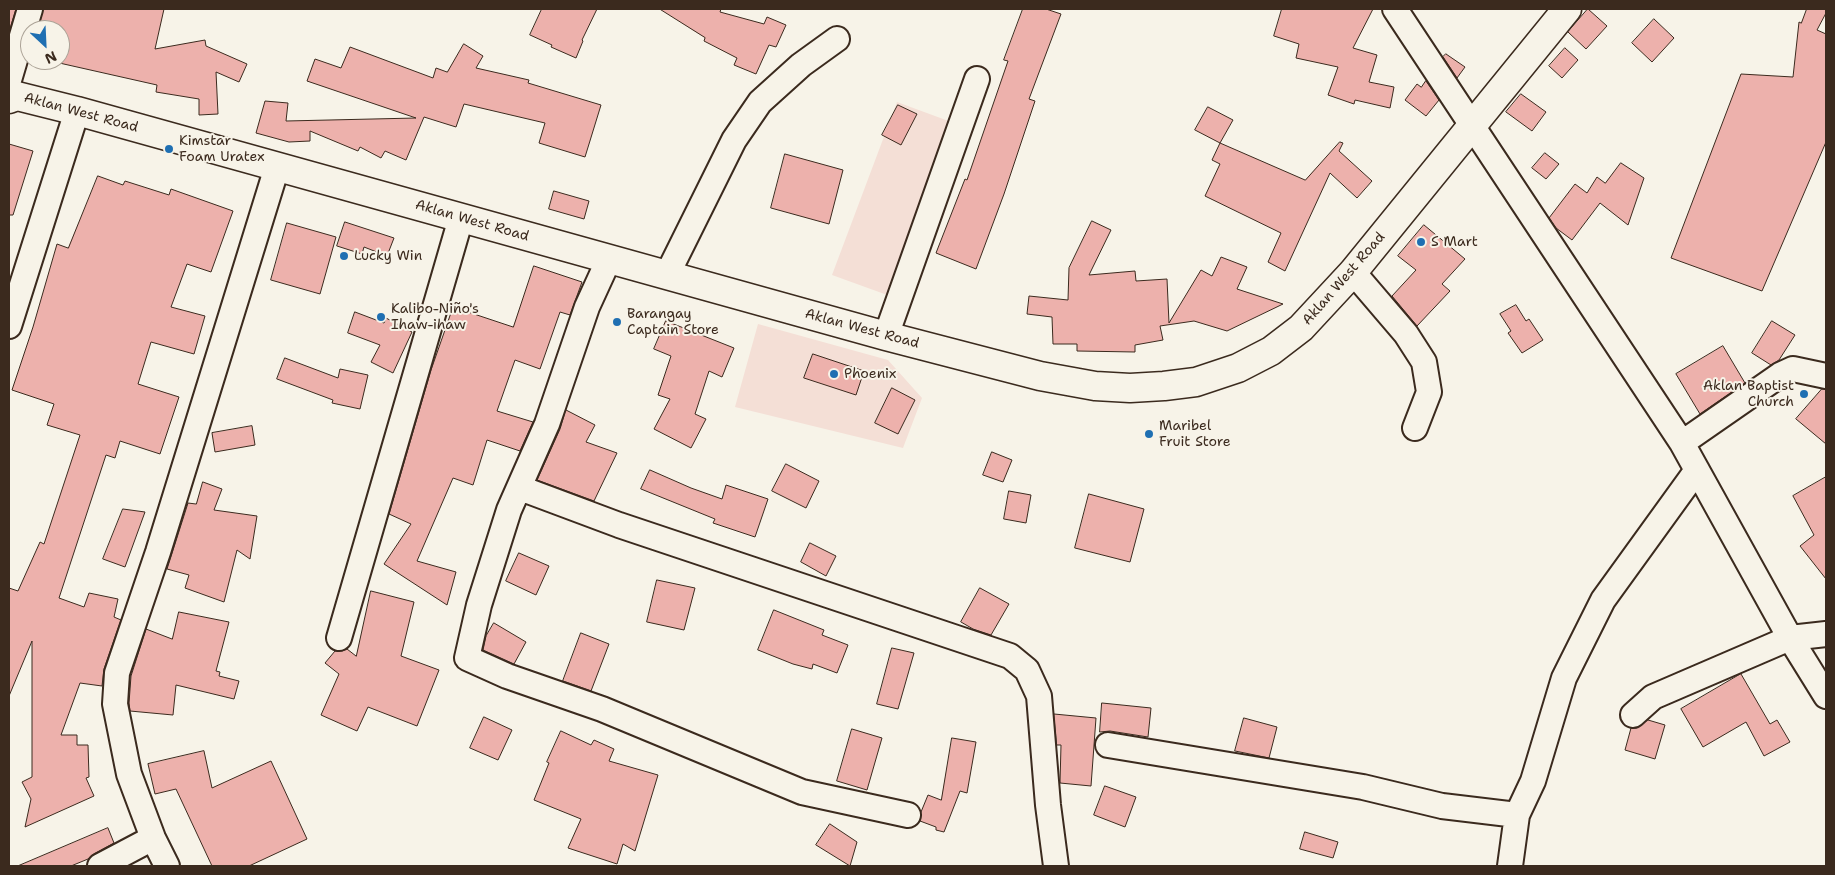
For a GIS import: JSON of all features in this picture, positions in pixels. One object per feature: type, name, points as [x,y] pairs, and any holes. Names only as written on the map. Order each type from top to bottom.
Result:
[{"type":"main road","name":"Aklan West Road","points":[[11,90],[77,111],[886,336],[1040,376],[1095,386],[1130,388],[1196,382],[1238,368],[1271,351],[1301,328],[1353,272],[1567,9]]},
{"type":"street","points":[[11,90],[30,9]]},
{"type":"street","points":[[1395,9],[1682,443],[1790,638],[1826,696]]},
{"type":"street","points":[[667,275],[734,140],[760,102],[801,65],[837,39]]},
{"type":"street","points":[[886,336],[977,79]]},
{"type":"street","points":[[9,326],[77,111]]},
{"type":"street","points":[[167,866],[153,838],[129,774],[116,704],[117,673],[158,552],[277,167]]},
{"type":"street","points":[[339,638],[461,218]]},
{"type":"street","points":[[609,259],[587,307],[547,424],[509,510],[479,605],[467,658],[507,676],[602,709],[802,792],[908,815]]},
{"type":"street","points":[[1353,272],[1406,334],[1424,362],[1429,392],[1415,428]]},
{"type":"street","points":[[1682,443],[1780,375],[1793,369],[1826,376]]},
{"type":"street","points":[[1510,866],[1517,815],[1533,781],[1564,678],[1602,600],[1697,470]]},
{"type":"street","points":[[520,488],[620,525],[1010,656],[1027,670],[1040,696],[1048,805],[1056,866]]},
{"type":"street","points":[[1633,714],[1653,696],[1790,638],[1826,634]]},
{"type":"street","points":[[1108,744],[1363,787],[1442,806],[1517,815]]},
{"type":"street","points":[[100,866],[153,838]]},
{"type":"shaded area","points":[[897,102],[954,123],[890,296],[832,275]]},
{"type":"shaded area","points":[[758,324],[888,360],[922,398],[903,448],[735,407]]},
{"type":"building","points":[[9,9],[16,9],[9,32]]},
{"type":"building","points":[[43,9],[164,9],[155,49],[205,40],[206,46],[247,64],[239,82],[216,72],[218,114],[199,115],[199,99],[156,92],[157,85],[70,65],[70,20],[40,20]]},
{"type":"building","points":[[542,9],[597,9],[582,40],[576,58],[530,35]]},
{"type":"building","points":[[660,9],[721,9],[720,12],[764,24],[767,17],[786,25],[776,47],[769,45],[756,74],[734,65],[737,58],[704,41],[705,38]]},
{"type":"building","points":[[1023,9],[1046,9],[1061,14],[1029,99],[1035,101],[1004,194],[976,269],[936,253],[965,179],[967,180],[1008,61],[1004,60]]},
{"type":"building","points":[[1282,9],[1373,9],[1353,48],[1377,55],[1369,82],[1394,87],[1390,108],[1355,100],[1354,104],[1328,95],[1338,67],[1296,58],[1299,44],[1274,36]]},
{"type":"building","points":[[1588,9],[1607,26],[1586,49],[1568,32]]},
{"type":"building","points":[[1807,9],[1826,9],[1826,13],[1817,30],[1826,34],[1826,142],[1762,291],[1671,258],[1741,74],[1793,77],[1799,22],[1801,23]]},
{"type":"building","points":[[1654,19],[1674,38],[1652,62],[1632,43]]},
{"type":"building","points":[[464,44],[483,56],[476,68],[529,80],[528,83],[601,105],[585,157],[539,143],[545,123],[464,104],[456,127],[424,117],[406,160],[385,151],[381,158],[360,147],[358,151],[310,131],[310,141],[289,142],[256,133],[265,101],[288,103],[286,121],[416,118],[307,81],[315,59],[341,68],[350,47],[433,78],[436,68],[447,72]]},
{"type":"building","points":[[1565,48],[1578,60],[1562,78],[1549,66]]},
{"type":"building","points":[[1446,54],[1465,67],[1457,78],[1443,57]]},
{"type":"building","points":[[1426,81],[1439,100],[1426,116],[1405,100],[1417,84],[1421,87]]},
{"type":"building","points":[[1521,94],[1546,112],[1532,131],[1506,112]]},
{"type":"building","points":[[898,105],[917,114],[901,145],[882,135]]},
{"type":"building","points":[[1208,107],[1233,120],[1220,143],[1195,130]]},
{"type":"building","points":[[1340,142],[1343,143],[1339,151],[1372,181],[1357,198],[1330,173],[1285,271],[1268,262],[1281,233],[1205,196],[1220,164],[1212,160],[1220,143],[1305,180]]},
{"type":"building","points":[[9,144],[33,151],[13,215],[9,215]]},
{"type":"building","points":[[1545,153],[1559,164],[1546,179],[1532,168]]},
{"type":"building","points":[[785,154],[843,170],[829,224],[771,208]]},
{"type":"building","points":[[1621,163],[1644,178],[1628,225],[1600,203],[1572,240],[1556,228],[1549,218],[1575,184],[1587,193],[1597,177],[1605,183]]},
{"type":"building","points":[[98,176],[123,185],[125,181],[169,195],[171,189],[233,211],[211,272],[187,264],[171,307],[205,316],[194,354],[151,342],[138,384],[179,397],[160,454],[120,441],[115,458],[106,455],[59,598],[84,607],[89,593],[118,599],[114,617],[121,620],[104,669],[102,686],[80,683],[61,735],[77,735],[77,745],[88,745],[89,777],[86,778],[94,796],[25,827],[31,799],[22,782],[32,777],[32,641],[9,696],[9,588],[18,591],[40,542],[44,544],[80,435],[47,425],[54,404],[12,390],[33,327],[57,244],[68,248]]},
{"type":"building","points":[[554,191],[589,201],[584,219],[549,209]]},
{"type":"building","points":[[1092,221],[1111,230],[1089,275],[1135,271],[1136,281],[1167,279],[1169,323],[1201,270],[1212,276],[1221,257],[1247,267],[1237,289],[1283,304],[1227,331],[1194,321],[1160,326],[1163,340],[1135,345],[1135,352],[1077,351],[1077,344],[1053,344],[1052,317],[1027,314],[1029,296],[1068,300],[1069,268]]},
{"type":"building","points":[[345,222],[394,238],[387,256],[364,247],[362,254],[337,246]]},
{"type":"building","points":[[287,223],[336,237],[320,294],[271,280]]},
{"type":"building","points":[[1424,225],[1465,259],[1442,284],[1450,291],[1417,326],[1392,296],[1416,270],[1398,256]]},
{"type":"building","points":[[534,266],[582,282],[570,315],[560,312],[540,369],[515,360],[497,411],[533,422],[520,451],[487,440],[473,485],[453,478],[417,561],[456,572],[447,605],[384,564],[411,524],[389,514],[431,370],[453,307],[513,327]]},
{"type":"building","points":[[1516,305],[1526,321],[1529,319],[1543,340],[1522,353],[1508,333],[1511,331],[1500,314]]},
{"type":"building","points":[[355,312],[384,323],[386,318],[412,332],[393,373],[371,362],[380,345],[348,333]]},
{"type":"building","points":[[666,321],[734,348],[722,377],[709,371],[695,414],[706,419],[691,448],[654,429],[670,399],[658,395],[671,356],[654,349]]},
{"type":"building","points":[[1772,321],[1795,335],[1779,360],[1771,365],[1752,353]]},
{"type":"building","points":[[1723,346],[1745,383],[1700,414],[1676,374]]},
{"type":"building","name":"Phoenix","points":[[813,354],[864,371],[856,395],[804,378]]},
{"type":"building","points":[[285,358],[338,378],[340,369],[368,375],[360,409],[332,403],[333,400],[277,379]]},
{"type":"building","points":[[892,388],[915,400],[898,434],[875,423]]},
{"type":"building","points":[[1822,389],[1826,389],[1826,444],[1796,419]]},
{"type":"building","points":[[566,410],[595,425],[586,442],[617,453],[594,501],[537,480],[560,429]]},
{"type":"building","points":[[252,426],[255,445],[215,452],[212,433]]},
{"type":"building","points":[[992,452],[1012,460],[1003,482],[983,475]]},
{"type":"building","points":[[786,464],[819,481],[806,508],[772,491]]},
{"type":"building","points":[[650,470],[722,499],[726,485],[768,499],[755,537],[713,523],[715,519],[641,489]]},
{"type":"building","points":[[1826,477],[1826,579],[1800,546],[1814,535],[1793,496]]},
{"type":"building","points":[[203,482],[222,489],[214,510],[257,516],[250,559],[237,550],[224,602],[185,588],[189,575],[167,569],[188,503],[196,504]]},
{"type":"building","points":[[1009,491],[1031,495],[1026,523],[1004,519]]},
{"type":"building","points":[[1089,494],[1144,509],[1130,562],[1075,548]]},
{"type":"building","points":[[123,509],[145,512],[125,567],[103,559]]},
{"type":"building","points":[[810,543],[836,556],[826,576],[801,562]]},
{"type":"building","points":[[519,553],[549,566],[536,595],[506,581]]},
{"type":"building","points":[[657,580],[695,588],[684,630],[647,622]]},
{"type":"building","points":[[980,588],[1009,604],[991,635],[973,629],[961,622]]},
{"type":"building","points":[[371,591],[414,602],[401,656],[439,670],[417,726],[368,707],[357,731],[321,715],[339,674],[325,663],[335,651],[347,649],[356,656]]},
{"type":"building","points":[[774,610],[824,630],[822,635],[848,645],[837,673],[813,664],[812,669],[793,664],[758,650]]},
{"type":"building","points":[[179,612],[229,622],[216,671],[220,672],[219,676],[239,681],[234,699],[176,685],[173,715],[130,711],[131,676],[146,629],[172,639]]},
{"type":"building","points":[[494,623],[526,642],[514,664],[483,650],[486,636]]},
{"type":"building","points":[[581,633],[609,644],[591,691],[563,681]]},
{"type":"building","points":[[892,648],[914,653],[898,709],[877,704]]},
{"type":"building","points":[[1741,674],[1770,724],[1777,720],[1790,742],[1764,756],[1746,722],[1703,747],[1681,709]]},
{"type":"building","points":[[1102,703],[1151,708],[1148,737],[1110,731],[1100,732]]},
{"type":"building","points":[[1054,714],[1096,718],[1091,786],[1060,783],[1061,745],[1057,745]]},
{"type":"building","points":[[484,717],[512,730],[498,760],[470,748]]},
{"type":"building","points":[[1244,718],[1277,727],[1269,758],[1235,751]]},
{"type":"building","points":[[1648,720],[1665,725],[1655,759],[1625,750],[1631,728],[1636,728]]},
{"type":"building","points":[[852,729],[882,738],[867,790],[837,781]]},
{"type":"building","points":[[561,731],[591,745],[594,740],[614,749],[609,761],[658,775],[635,851],[623,844],[617,864],[568,848],[581,819],[534,800],[549,763],[547,762]]},
{"type":"building","points":[[952,738],[976,742],[967,793],[960,791],[944,832],[936,830],[936,827],[920,821],[921,812],[928,795],[941,800]]},
{"type":"building","points":[[204,751],[212,788],[271,761],[307,839],[249,866],[212,866],[176,789],[155,794],[148,764]]},
{"type":"building","points":[[1105,786],[1136,797],[1125,827],[1094,815]]},
{"type":"building","points":[[830,824],[857,842],[850,866],[816,845]]},
{"type":"building","points":[[108,828],[114,843],[88,859],[71,866],[18,866]]},
{"type":"building","points":[[1305,832],[1338,842],[1333,858],[1300,849]]},
{"type":"place","name":"Kimstar Foam Uratex","points":[[169,149]]},
{"type":"place","name":"S Mart","points":[[1421,242]]},
{"type":"place","name":"Lucky Win","points":[[344,256]]},
{"type":"place","name":"Kalibo-Niño's Ihaw-ihaw","points":[[381,317]]},
{"type":"place","name":"Barangay Captain Store","points":[[617,322]]},
{"type":"place","name":"Phoenix","points":[[834,374]]},
{"type":"place","name":"Aklan Baptist Church","points":[[1804,394]]},
{"type":"place","name":"Maribel Fruit Store","points":[[1149,434]]}]
